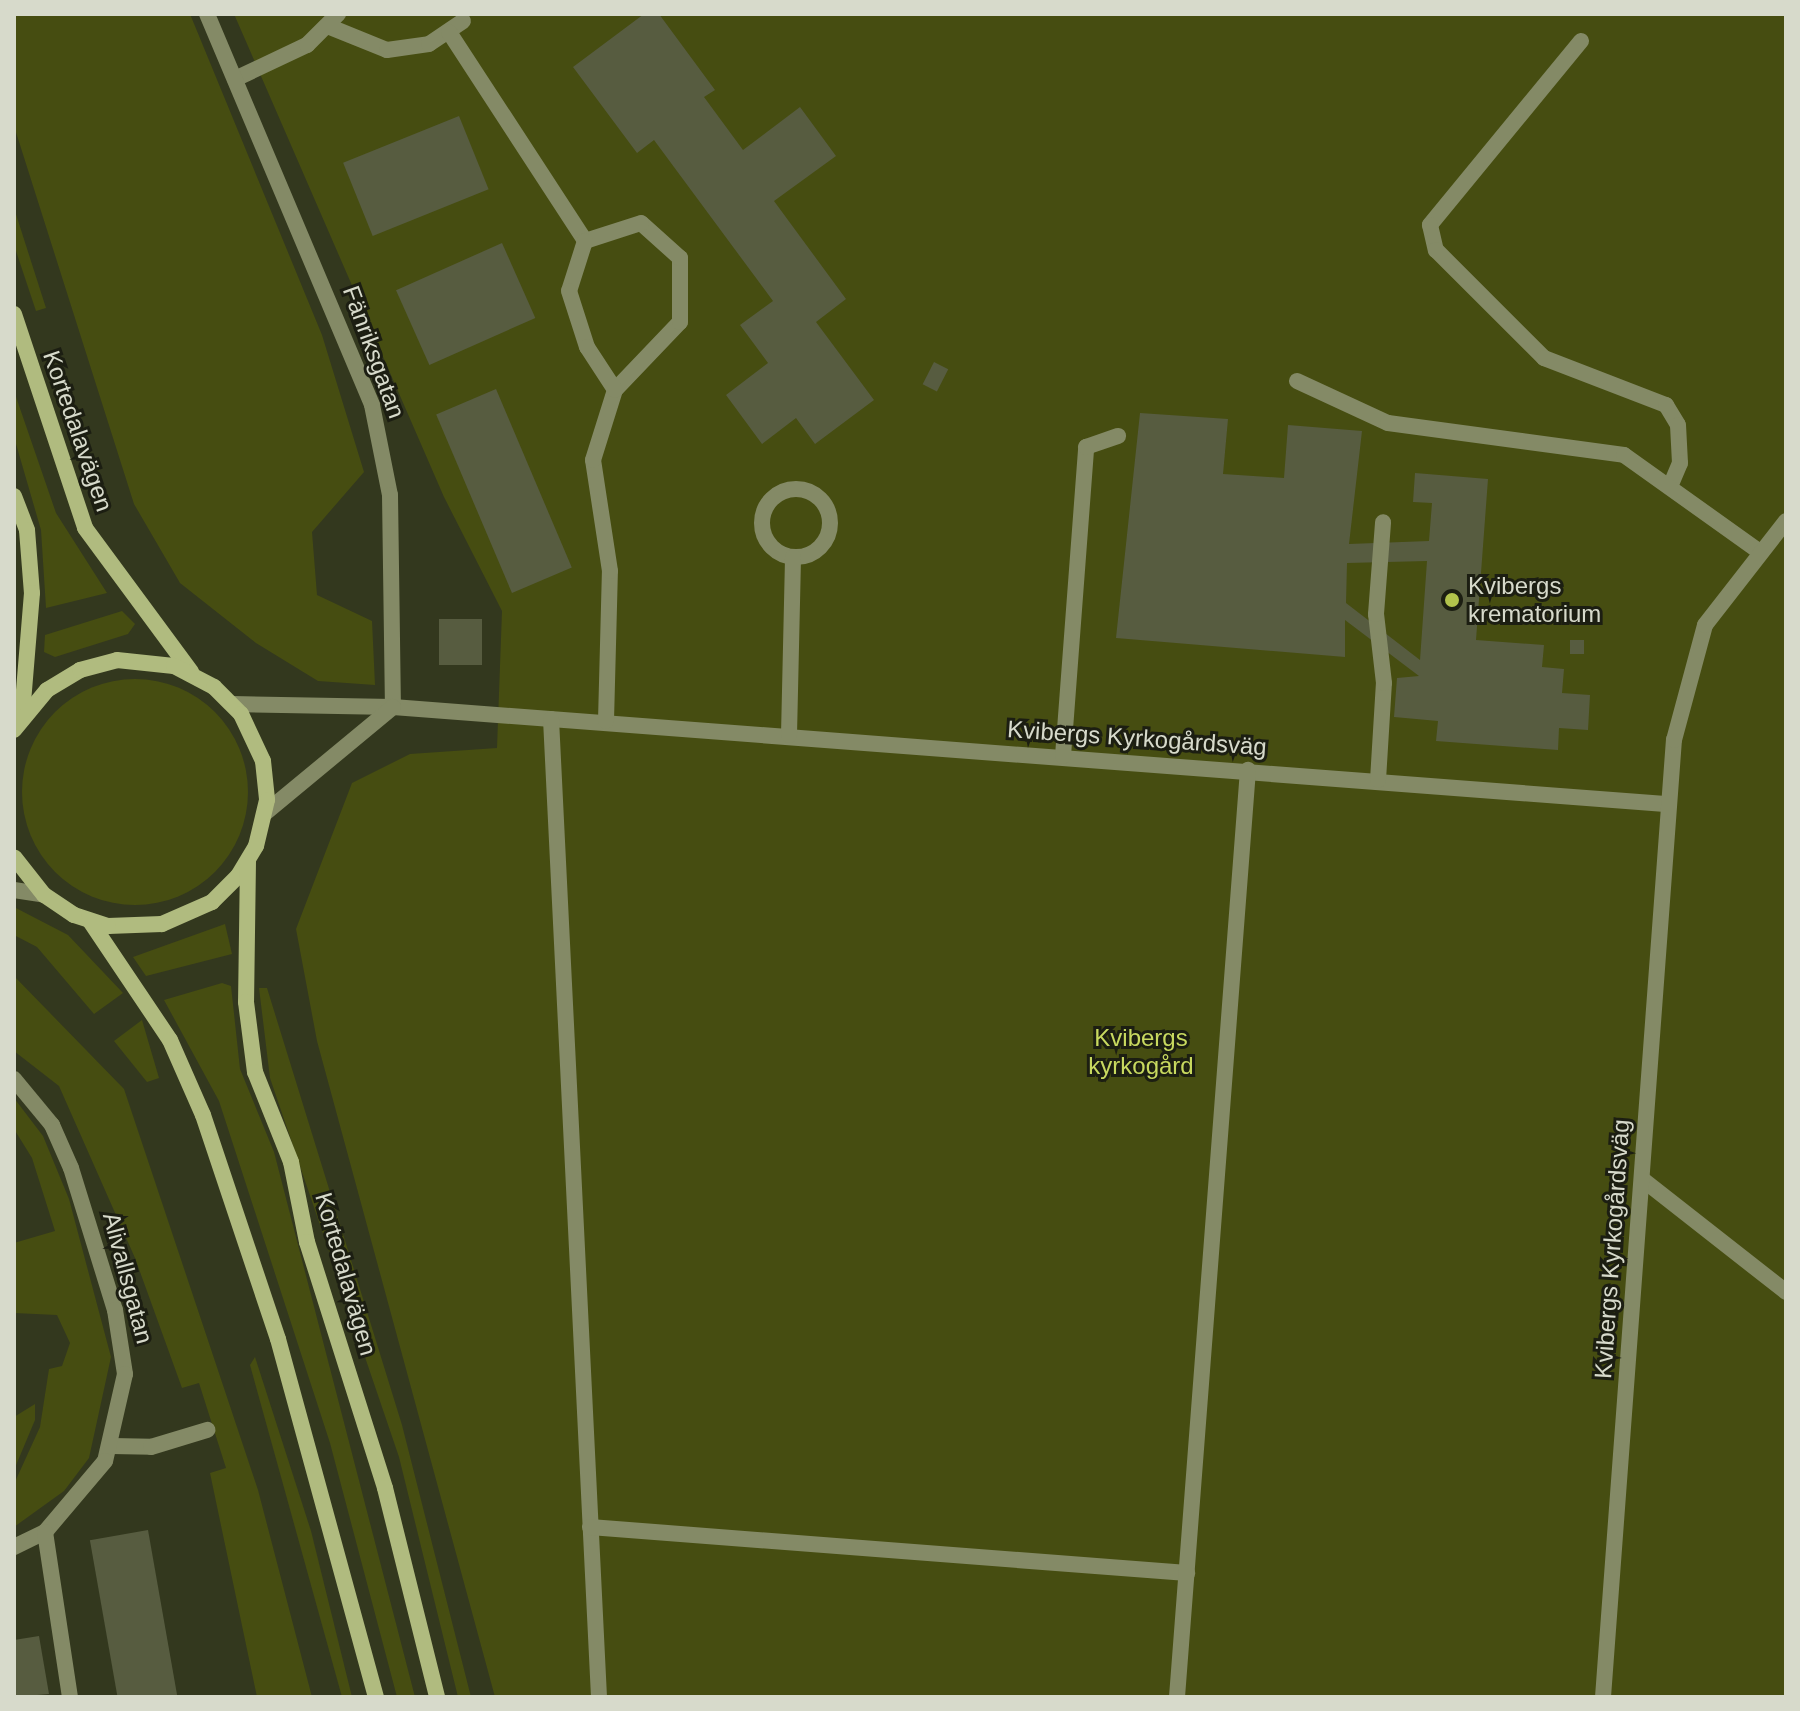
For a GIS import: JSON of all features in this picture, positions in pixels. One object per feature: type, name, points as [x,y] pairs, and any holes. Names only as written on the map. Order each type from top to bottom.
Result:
[{"type":"main road","name":"Kortedalavägen","points":[[14,314],[85,528],[192,673],[232,704],[263,761],[265,813],[248,861],[246,1002],[255,1072],[291,1162],[307,1242],[389,1501],[437,1697]]},
{"type":"main road","name":"Kortedalavägen","points":[[14,496],[27,530],[32,593],[18,724]]},
{"type":"main road","name":"Kortedalavägen","points":[[18,724],[47,690],[98,664],[137,659],[192,673]]},
{"type":"main road","name":"Kortedalavägen","points":[[14,857],[44,895],[90,921],[144,927],[180,919],[212,902],[248,861]]},
{"type":"main road","name":"Kortedalavägen","points":[[90,921],[170,1040],[203,1115],[278,1339],[376,1697]]},
{"type":"street","name":"Fänriksgatan","points":[[207,14],[372,405],[390,495],[393,707]]},
{"type":"street","points":[[235,79],[334,20],[387,50],[429,44],[463,21]]},
{"type":"street","points":[[449,32],[585,241]]},
{"type":"street","points":[[1581,41],[1430,225],[1436,250],[1544,358],[1666,405],[1678,425],[1680,463],[1670,486]]},
{"type":"street","points":[[585,241],[641,223],[680,258],[680,322],[615,390],[593,460],[610,571],[606,721]]},
{"type":"street","points":[[585,241],[569,291],[587,347],[615,390]]},
{"type":"street","points":[[1297,381],[1388,423],[1624,455],[1760,552]]},
{"type":"street","points":[[1063,756],[1086,447],[1118,436]]},
{"type":"street","points":[[803,490],[822,501],[829,533],[815,551],[793,557],[766,540],[763,518],[772,499],[803,490]]},
{"type":"street","name":"Kvibergs Kyrkogårdsväg","points":[[1603,1697],[1642,1179],[1665,804],[1689,666],[1705,625],[1786,521]]},
{"type":"street","points":[[1378,780],[1384,683],[1376,614],[1383,522]]},
{"type":"street","points":[[789,735],[793,557]]},
{"type":"street","name":"Kvibergs Kyrkogårdsväg","points":[[232,704],[393,707],[606,721],[1665,804]]},
{"type":"street","points":[[265,813],[393,707]]},
{"type":"street","points":[[551,719],[599,1697]]},
{"type":"street","points":[[1177,1697],[1248,770]]},
{"type":"street","points":[[14,890],[44,895]]},
{"type":"street","name":"Alivallsgatan","points":[[14,1079],[61,1144],[115,1310],[125,1374],[112,1446],[78,1500],[45,1532],[14,1547]]},
{"type":"street","points":[[1642,1179],[1783,1284]]},
{"type":"street","points":[[112,1446],[151,1447],[207,1430]]},
{"type":"street","points":[[590,1527],[1187,1573]]},
{"type":"street","points":[[45,1532],[70,1697]]},
{"type":"green space","points":[[14,14],[190,14],[322,335],[364,472],[312,532],[317,595],[372,621],[375,685],[318,681],[256,643],[180,583],[134,504],[14,126]]},
{"type":"green space","name":"Kvibergs kyrkogård","points":[[234,14],[1786,14],[1786,1697],[495,1697],[317,1041],[296,929],[352,783],[410,754],[497,748],[502,611],[444,497]]},
{"type":"green space","points":[[14,208],[46,308],[36,311],[14,245]]},
{"type":"green space","points":[[14,391],[56,513],[107,593],[46,608],[41,530],[14,437]]},
{"type":"green space","points":[[122,611],[135,624],[128,634],[55,657],[44,652],[45,635]]},
{"type":"green space","points":[[135,679],[178,687],[215,712],[240,749],[248,792],[240,835],[215,872],[178,897],[135,905],[92,897],[55,872],[30,835],[22,792],[30,749],[55,712],[92,687]]},
{"type":"green space","points":[[14,907],[68,935],[123,993],[94,1014],[37,947],[14,935]]},
{"type":"green space","points":[[225,924],[232,954],[146,976],[133,957]]},
{"type":"green space","points":[[14,976],[124,1089],[258,1490],[312,1697],[257,1697],[210,1473],[226,1468],[199,1383],[182,1388],[135,1258],[59,1086],[14,1051]]},
{"type":"green space","points":[[222,983],[231,986],[240,1069],[274,1152],[415,1697],[397,1697],[330,1443],[219,1101],[164,1000]]},
{"type":"green space","points":[[259,988],[267,988],[402,1425],[471,1697],[458,1697],[399,1457],[270,1078]]},
{"type":"green space","points":[[142,1020],[159,1078],[147,1082],[114,1041]]},
{"type":"green space","points":[[14,1098],[43,1136],[69,1199],[111,1357],[89,1458],[64,1491],[14,1527],[14,1484],[40,1427],[49,1369],[62,1366],[70,1343],[57,1315],[14,1313],[14,1243],[55,1231],[32,1158],[14,1129]]},
{"type":"green space","points":[[255,1357],[311,1531],[352,1697],[342,1697],[250,1365]]},
{"type":"green space","points":[[35,1404],[35,1420],[14,1470],[14,1417]]},
{"type":"building","points":[[644,14],[659,14],[715,90],[704,97],[743,150],[800,107],[836,156],[774,201],[846,299],[816,322],[874,400],[815,444],[796,418],[762,444],[726,395],[768,363],[740,325],[773,301],[654,140],[637,153],[573,67]]},
{"type":"building","points":[[459,116],[489,189],[373,236],[343,163]]},
{"type":"building","points":[[502,243],[535,318],[429,365],[396,290]]},
{"type":"building","points":[[934,362],[948,369],[937,392],[923,384]]},
{"type":"building","points":[[496,389],[572,568],[512,593],[436,414]]},
{"type":"building","points":[[1140,413],[1228,419],[1223,474],[1284,478],[1288,425],[1362,431],[1349,544],[1429,541],[1432,503],[1413,502],[1415,473],[1488,479],[1476,640],[1544,645],[1542,667],[1564,669],[1562,693],[1590,695],[1588,730],[1559,728],[1558,750],[1436,741],[1438,721],[1394,717],[1397,678],[1419,676],[1345,620],[1345,657],[1116,638]],"holes":[[[1427,561],[1420,660],[1346,603],[1347,563]]]},
{"type":"building","points":[[439,619],[482,619],[482,665],[439,665]]},
{"type":"building","points":[[1570,640],[1584,640],[1584,654],[1570,654]]},
{"type":"building","points":[[148,1530],[177,1697],[118,1697],[90,1540]]},
{"type":"building","points":[[39,1636],[49,1694],[14,1697],[14,1640]]},
{"type":"place","name":"Kvibergs krematorium","points":[[1452,600]]}]
